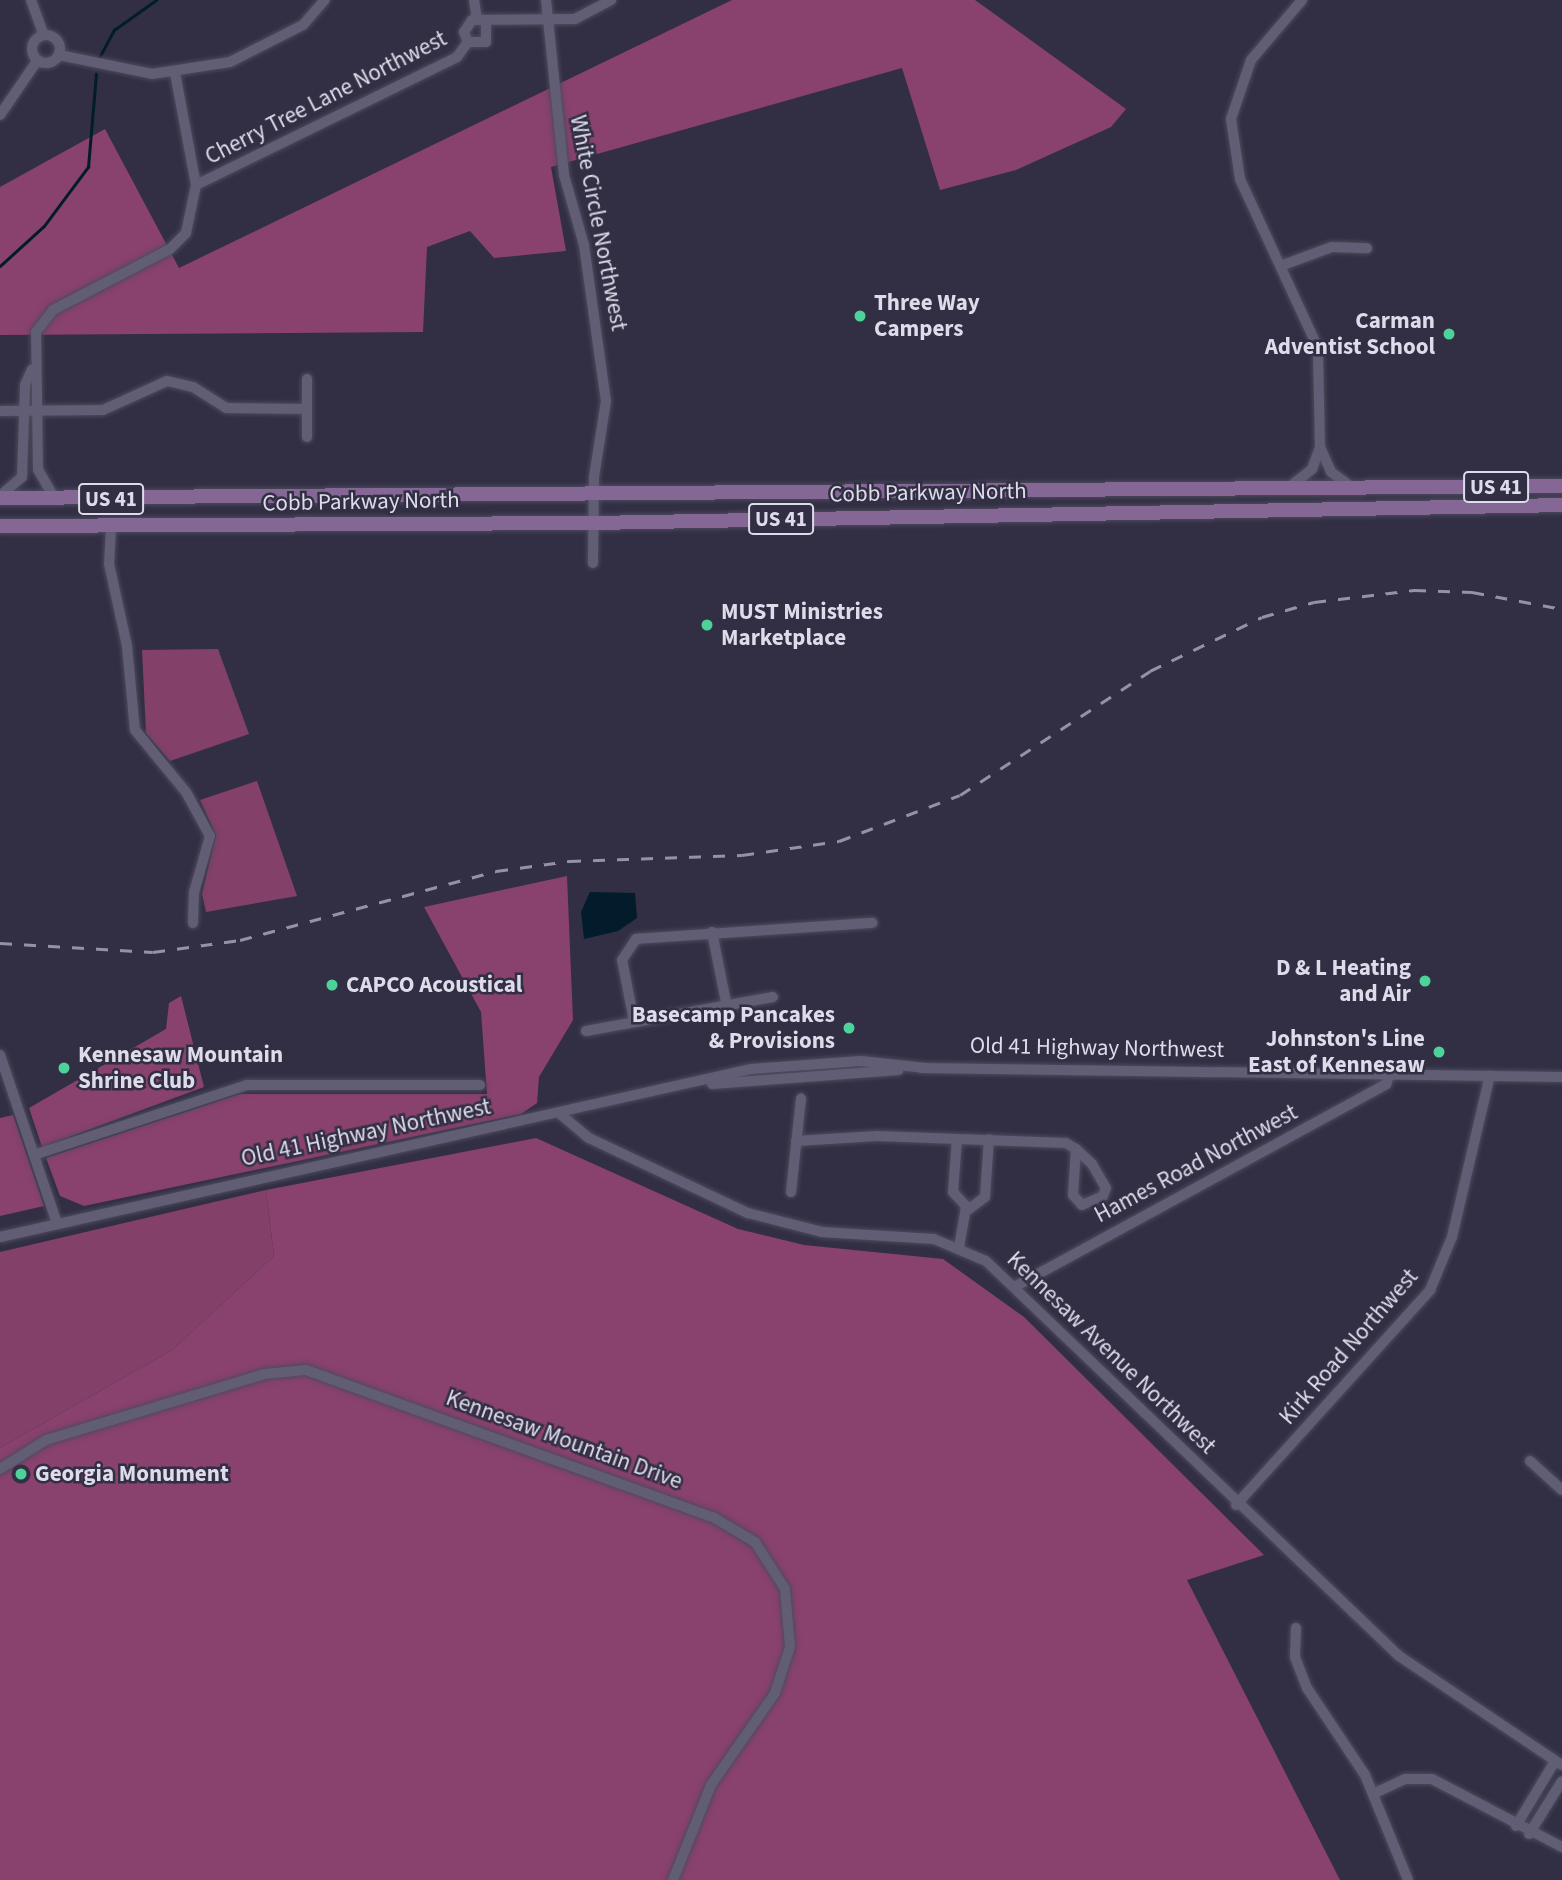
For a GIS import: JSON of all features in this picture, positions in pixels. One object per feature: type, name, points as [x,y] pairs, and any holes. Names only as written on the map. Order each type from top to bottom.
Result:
[{"type":"main road","name":"Cobb Parkway North","points":[[0,497],[55,499],[1562,486]]},
{"type":"main road","name":"Cobb Parkway North","points":[[0,526],[593,523],[1562,505]]},
{"type":"street","points":[[31,0],[44,35]]},
{"type":"street","points":[[59,55],[125,72],[175,73],[243,56],[303,25],[325,0]]},
{"type":"street","points":[[474,0],[482,20]]},
{"type":"street","name":"White Circle Northwest","points":[[546,0],[564,175],[584,245],[606,401],[594,494],[593,563]]},
{"type":"street","points":[[468,42],[464,27],[482,20],[547,21],[586,17],[611,0]]},
{"type":"street","points":[[1283,490],[1312,469],[1320,447],[1317,338],[1240,179],[1231,119],[1247,67],[1302,0]]},
{"type":"street","name":"Cherry Tree Lane Northwest","points":[[196,186],[457,57],[468,42],[486,42],[482,20]]},
{"type":"street","points":[[44,35],[56,39],[59,55]]},
{"type":"street","points":[[37,61],[32,46],[44,35]]},
{"type":"street","points":[[37,61],[49,63],[59,55]]},
{"type":"street","points":[[0,115],[37,61]]},
{"type":"street","points":[[0,497],[22,477],[24,411],[36,332],[53,310],[181,239],[192,220],[196,186],[175,73]]},
{"type":"street","points":[[1283,265],[1319,250],[1367,248]]},
{"type":"street","points":[[32,369],[38,411],[39,477],[55,499]]},
{"type":"street","points":[[307,379],[307,437]]},
{"type":"street","points":[[0,411],[103,410],[167,381],[193,387],[226,408],[307,408]]},
{"type":"street","points":[[1320,447],[1331,472],[1356,489]]},
{"type":"street","points":[[111,527],[109,564],[127,646],[135,730],[186,792],[210,836],[194,892],[193,923]]},
{"type":"street","points":[[634,1021],[622,960],[625,947],[643,936],[872,923]]},
{"type":"street","points":[[712,932],[726,1002]]},
{"type":"street","points":[[586,1031],[726,1002],[773,997]]},
{"type":"street","points":[[0,1055],[57,1223]]},
{"type":"street","name":"Old 41 Highway Northwest","points":[[0,1237],[780,1065],[861,1061],[926,1068],[1562,1077]]},
{"type":"street","name":"Hames Road Northwest","points":[[1016,1286],[1386,1084],[1390,1074]]},
{"type":"street","name":"Kirk Road Northwest","points":[[1236,1505],[1430,1290],[1455,1227],[1490,1075]]},
{"type":"street","points":[[34,1155],[247,1085],[480,1084]]},
{"type":"street","points":[[791,1192],[801,1099]]},
{"type":"street","name":"Kennesaw Avenue Northwest","points":[[559,1113],[589,1138],[748,1213],[822,1232],[911,1236],[959,1247],[1016,1286],[1236,1505],[1399,1656],[1559,1763]]},
{"type":"street","points":[[957,1139],[953,1192],[966,1208],[959,1247]]},
{"type":"street","points":[[966,1208],[985,1198],[989,1139]]},
{"type":"street","points":[[796,1141],[1055,1141],[1076,1149],[1106,1188],[1102,1196],[1082,1205],[1073,1195],[1076,1149]]},
{"type":"street","name":"Old 41 Highway Northwest","points":[[0,1231],[57,1223]]},
{"type":"street","name":"Kennesaw Mountain Drive","points":[[0,1469],[46,1440],[264,1374],[306,1370],[713,1517],[755,1542],[785,1589],[790,1647],[775,1693],[711,1785],[673,1880]]},
{"type":"street","points":[[1530,1461],[1562,1490]]},
{"type":"street","points":[[1296,1628],[1295,1657],[1307,1688],[1375,1793],[1408,1880]]},
{"type":"street","points":[[1516,1826],[1559,1763]]},
{"type":"street","points":[[1375,1793],[1405,1779],[1433,1779],[1529,1834],[1562,1847]]},
{"type":"street","points":[[1529,1834],[1562,1781]]},
{"type":"shaded area","points":[[732,0],[975,0],[1126,109],[1111,127],[1016,170],[940,190],[902,68],[551,167],[566,251],[494,258],[470,231],[427,247],[423,332],[0,335],[0,187],[105,129],[179,268]]},
{"type":"shaded area","points":[[218,649],[249,734],[170,761],[146,733],[142,650]]},
{"type":"shaded area","points":[[257,781],[297,896],[206,912],[202,894],[216,835],[200,800]]},
{"type":"shaded area","points":[[567,876],[573,1020],[539,1077],[537,1103],[521,1114],[84,1206],[60,1196],[46,1158],[240,1094],[487,1094],[481,1012],[424,907]]},
{"type":"shaded area","points":[[181,996],[204,1087],[42,1147],[29,1108],[166,1029],[169,1003]]},
{"type":"shaded area","points":[[13,1115],[44,1206],[0,1216],[0,1118]]},
{"type":"shaded area","points":[[536,1138],[738,1229],[804,1245],[943,1259],[1024,1317],[1264,1555],[1187,1580],[1340,1880],[0,1880],[0,1448],[172,1350],[274,1256],[266,1190]]},
{"type":"shaded area","points":[[266,1190],[274,1256],[172,1350],[0,1448],[0,1252]]},
{"type":"water","points":[[590,892],[635,893],[637,918],[618,931],[584,939],[581,912]]},
{"type":"waterway","points":[[99,58],[114,30],[156,0]]},
{"type":"waterway","points":[[0,266],[44,226],[88,167],[96,74]]},
{"type":"railway","points":[[0,943],[153,952],[240,940],[496,871],[569,861],[742,855],[839,841],[960,795],[1150,671],[1262,617],[1314,602],[1414,590],[1472,592],[1562,609]]},
{"type":"place","name":"Three Way Campers","points":[[860,316]]},
{"type":"place","name":"Carman Adventist School","points":[[1449,334]]},
{"type":"place","name":"MUST Ministries Marketplace","points":[[707,625]]},
{"type":"place","name":"D & L Heating and Air","points":[[1425,981]]},
{"type":"place","name":"CAPCO Acoustical","points":[[332,985]]},
{"type":"place","name":"Basecamp Pancakes & Provisions","points":[[849,1028]]},
{"type":"place","name":"Johnston's Line East of Kennesaw","points":[[1439,1052]]},
{"type":"place","name":"Kennesaw Mountain Shrine Club","points":[[64,1068]]},
{"type":"place","name":"Georgia Monument","points":[[21,1474]]}]
